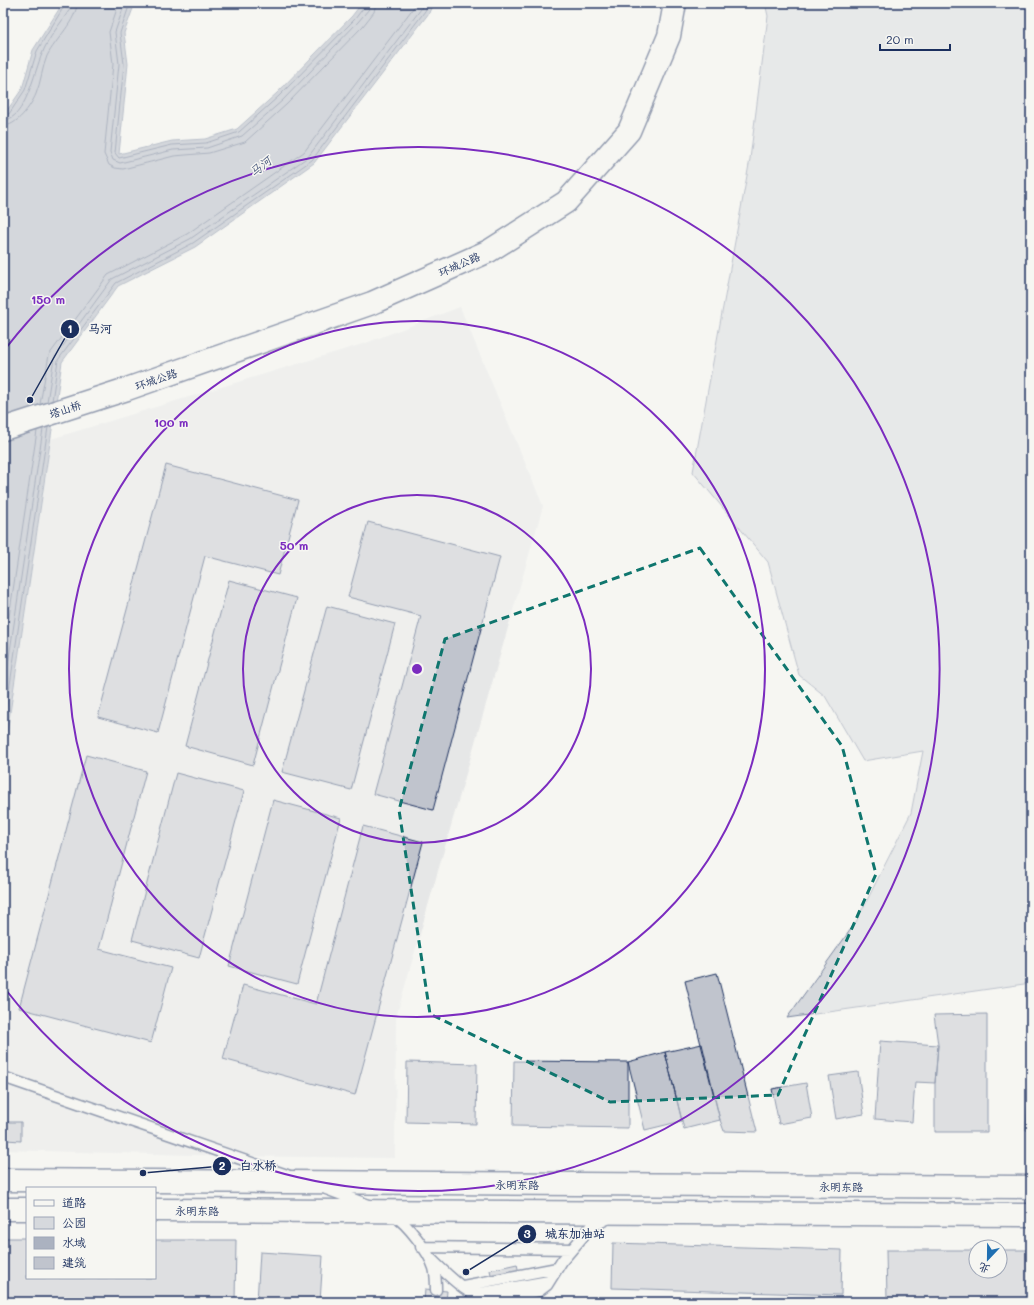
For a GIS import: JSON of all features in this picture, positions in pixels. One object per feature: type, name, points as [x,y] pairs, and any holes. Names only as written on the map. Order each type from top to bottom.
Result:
[{"type":"main road","name":"环城公路","points":[[127,389],[372,303],[489,251],[566,202],[629,131],[669,36],[675,3]]},
{"type":"main road","name":"塔山桥","points":[[3,429],[127,389]]},
{"type":"main road","name":"永明东路","points":[[3,1180],[41,1184],[309,1182],[1031,1187]]},
{"type":"main road","points":[[3,1209],[26,1209]]},
{"type":"main road","name":"永明东路","points":[[156,1210],[1031,1215]]},
{"type":"lane","points":[[3,1077],[309,1182],[386,1211],[405,1224],[424,1250],[433,1265],[436,1277],[436,1290]]},
{"type":"lane","points":[[424,1250],[463,1286],[487,1300],[494,1301],[539,1292],[591,1227],[620,1213]]},
{"type":"lane","points":[[424,1250],[572,1249]]},
{"type":"lane","points":[[463,1286],[557,1268]]},
{"type":"highlighted area","points":[[700,548],[842,746],[876,874],[778,1095],[610,1102],[430,1014],[399,810],[445,639]]},
{"type":"shaded area","points":[[460,307],[543,506],[396,1017],[395,1158],[232,1156],[3,1150],[3,760],[51,439],[366,343]]},
{"type":"green space","points":[[765,3],[1031,3],[1031,983],[787,1018],[856,922],[911,813],[923,751],[863,761],[825,696],[799,675],[768,562],[693,472],[750,159],[768,16]]},
{"type":"water","name":"马河","points":[[63,3],[135,3],[124,33],[128,64],[119,154],[172,141],[205,139],[237,129],[277,93],[352,16],[362,3],[433,3],[429,13],[314,163],[195,247],[118,286],[62,362],[3,760],[3,111],[6,112],[22,89],[33,50]]},
{"type":"building","points":[[166,465],[298,500],[278,575],[205,556],[158,733],[98,717]]},
{"type":"building","points":[[368,522],[500,557],[433,810],[373,794],[421,616],[348,597]]},
{"type":"building","points":[[229,580],[297,598],[253,765],[185,746]]},
{"type":"building","points":[[327,606],[395,624],[351,790],[282,772]]},
{"type":"building","points":[[86,755],[146,771],[99,949],[171,968],[151,1043],[19,1008]]},
{"type":"building","points":[[176,773],[244,791],[199,958],[132,940]]},
{"type":"building","points":[[273,800],[341,818],[297,984],[229,966]]},
{"type":"building","points":[[363,826],[423,842],[355,1095],[223,1059],[243,985],[316,1004]]},
{"type":"building","points":[[717,973],[757,1132],[724,1131],[685,981]]},
{"type":"building","points":[[987,1014],[987,1132],[935,1132],[935,1083],[938,1045],[934,1015]]},
{"type":"building","points":[[880,1041],[938,1045],[935,1083],[915,1082],[912,1122],[875,1119]]},
{"type":"building","points":[[702,1044],[720,1120],[684,1129],[665,1052]]},
{"type":"building","points":[[665,1052],[682,1121],[645,1130],[628,1062]]},
{"type":"building","points":[[1031,1052],[1031,1131],[1026,1130]]},
{"type":"building","points":[[514,1061],[628,1062],[628,1128],[513,1126]]},
{"type":"building","points":[[407,1062],[477,1064],[476,1124],[406,1122]]},
{"type":"building","points":[[858,1072],[864,1114],[836,1119],[829,1076]]},
{"type":"building","points":[[806,1083],[812,1118],[779,1124],[772,1089]]},
{"type":"building","points":[[7,1122],[21,1122],[21,1141],[6,1140]]},
{"type":"building","points":[[3,1238],[26,1238],[26,1279],[156,1279],[156,1240],[236,1240],[235,1302],[3,1302]]},
{"type":"building","points":[[613,1243],[842,1250],[841,1295],[612,1288]]},
{"type":"building","points":[[886,1250],[968,1250],[968,1279],[1008,1279],[1008,1250],[1031,1250],[1031,1300],[887,1300]]},
{"type":"building","points":[[260,1252],[323,1256],[320,1302],[257,1302]]},
{"type":"building","points":[[517,1264],[525,1302],[497,1302],[490,1270]]},
{"type":"building","points":[[425,1289],[447,1291],[446,1302],[424,1302]]},
{"type":"place","name":"马河","points":[[30,400]]},
{"type":"place","name":"白水桥","points":[[143,1173]]},
{"type":"place","name":"城东加油站","points":[[466,1272]]}]
